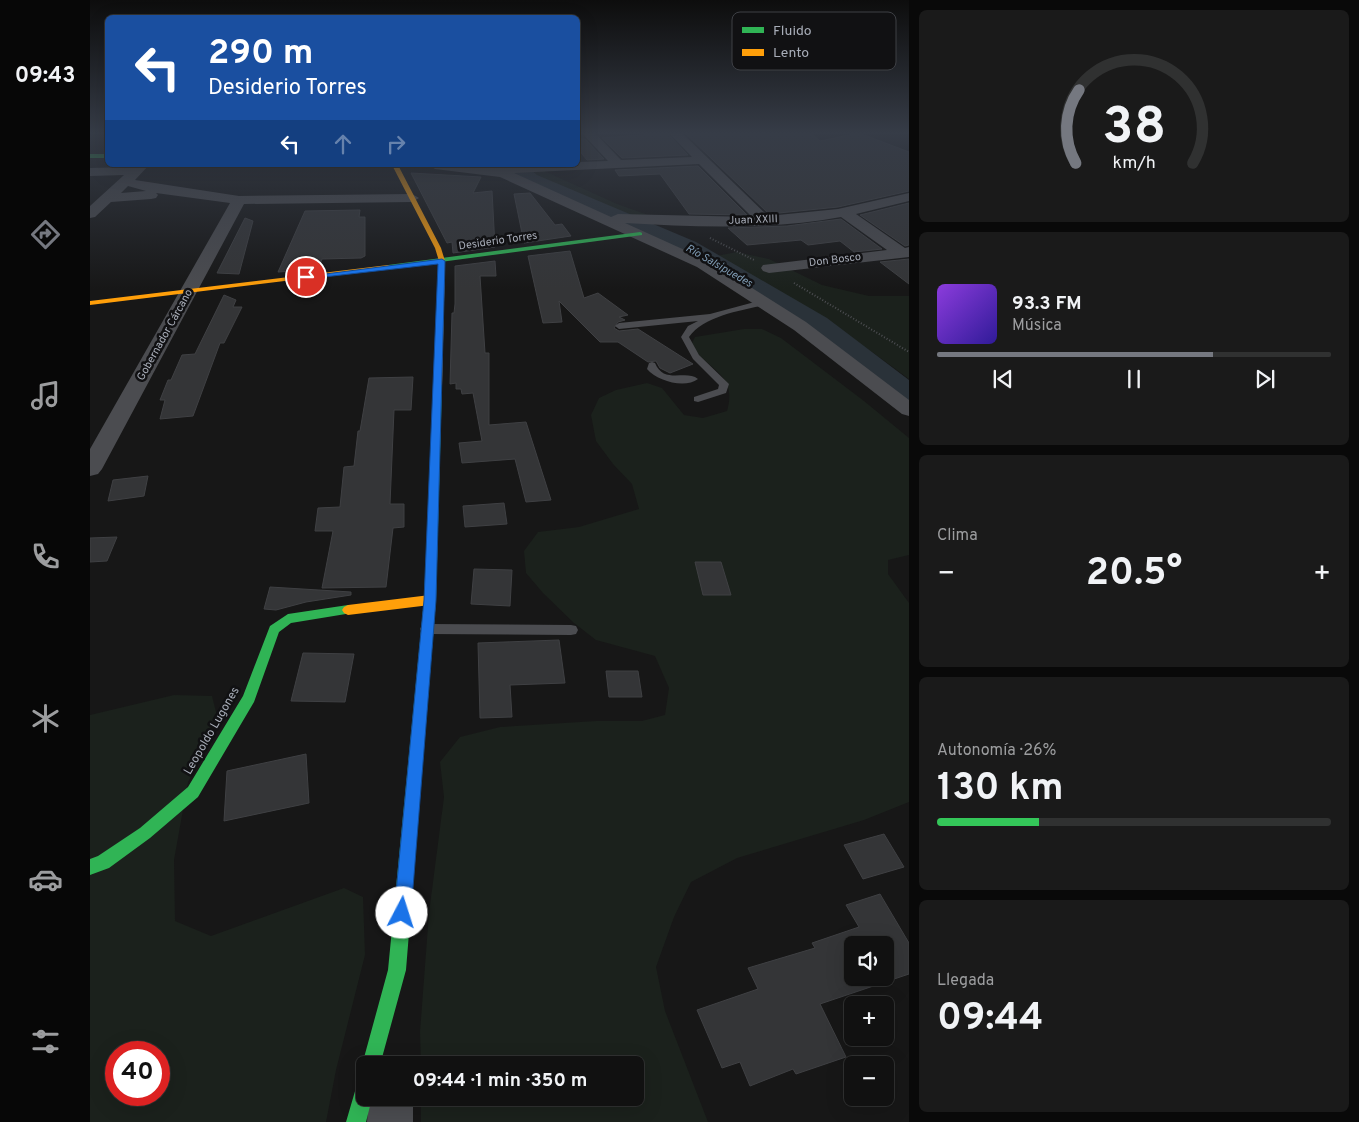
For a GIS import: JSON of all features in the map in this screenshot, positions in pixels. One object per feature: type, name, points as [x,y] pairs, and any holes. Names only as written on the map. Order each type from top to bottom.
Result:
[{"type":"street","points":[[90,214],[121,184]]},
{"type":"street","points":[[137,184],[240,200],[412,198]]},
{"type":"street","points":[[393,1056],[397,970],[430,600],[442,261],[438,248],[405,184]]},
{"type":"street","points":[[528,184],[703,264],[766,302],[848,361],[909,410]]},
{"type":"street","points":[[727,184],[764,220]]},
{"type":"street","points":[[107,198],[185,192]]},
{"type":"street","name":"Juan XXIII","points":[[599,216],[654,220],[764,220],[842,212],[909,197]]},
{"type":"street","name":"Gobernador Cárcano","points":[[90,469],[240,200]]},
{"type":"street","name":"Don Bosco","points":[[842,212],[905,252]]},
{"type":"street","name":"Desiderio Torres","points":[[90,303],[442,261],[640,234]]},
{"type":"street","name":"Don Bosco","points":[[769,268],[905,252]]},
{"type":"street","name":"Leopoldo Lugones","points":[[90,868],[103,862],[145,833],[193,792],[249,698],[274,629],[288,619],[306,615],[430,600]]},
{"type":"street","points":[[373,1056],[397,970]]},
{"type":"street","points":[[356,1122],[360,1106]]},
{"type":"street","points":[[390,1122],[391,1106]]},
{"type":"lane","points":[[619,326],[710,317],[766,302]]},
{"type":"lane","points":[[693,379],[703,399],[724,391],[724,384],[687,346],[685,337],[691,328],[710,317]]},
{"type":"lane","points":[[652,365],[652,369],[659,376],[668,379],[693,379]]},
{"type":"lane","points":[[693,379],[698,373],[709,369]]},
{"type":"lane","points":[[427,629],[571,630]]},
{"type":"shaded area","points":[[537,184],[574,184],[617,204],[651,216],[598,213]]},
{"type":"shaded area","points":[[737,252],[769,259],[822,285],[869,296],[909,296],[909,379],[863,345],[815,314],[716,256]]},
{"type":"shaded area","points":[[744,329],[762,329],[781,338],[909,438],[909,555],[888,560],[888,574],[909,603],[909,802],[864,820],[737,858],[691,882],[674,917],[656,967],[665,1011],[708,1122],[421,1122],[421,1106],[644,1106],[644,1056],[421,1056],[420,1032],[429,913],[444,797],[440,762],[460,737],[500,727],[596,721],[642,721],[665,715],[669,688],[655,656],[596,640],[574,623],[543,593],[526,573],[524,551],[538,532],[579,527],[639,509],[632,484],[613,464],[596,441],[591,415],[599,398],[616,390],[647,383],[662,388],[684,415],[703,418],[727,411],[729,398],[725,380],[691,345],[695,337]]},
{"type":"shaded area","points":[[174,695],[212,696],[219,724],[188,782],[174,860],[175,921],[211,936],[344,888],[363,897],[365,955],[336,1070],[326,1122],[90,1122],[90,715]]},
{"type":"building","points":[[417,184],[477,184],[473,193],[492,191],[495,247],[453,253],[452,242],[447,243]]},
{"type":"building","points":[[668,184],[716,184],[747,215],[689,214]]},
{"type":"building","points":[[738,184],[909,184],[909,191],[838,207],[769,214]]},
{"type":"building","points":[[530,193],[555,225],[562,224],[571,236],[524,243],[514,194]]},
{"type":"building","points":[[909,203],[909,245],[905,246],[860,215]]},
{"type":"building","points":[[360,210],[359,217],[365,217],[365,256],[361,258],[322,259],[320,264],[310,264],[308,270],[278,272],[305,211]]},
{"type":"building","points":[[245,218],[253,221],[239,274],[217,273]]},
{"type":"building","points":[[841,219],[882,249],[854,252],[840,241],[808,245],[801,240],[747,245],[728,228],[787,226]]},
{"type":"building","points":[[570,251],[584,298],[598,293],[628,315],[619,317],[625,320],[618,322],[614,328],[619,331],[638,329],[693,364],[670,373],[660,368],[656,361],[648,362],[618,342],[600,342],[559,301],[562,322],[543,323],[528,256]]},
{"type":"building","points":[[909,259],[909,284],[880,262]]},
{"type":"building","points":[[495,261],[496,276],[480,276],[485,353],[489,353],[489,425],[526,422],[551,500],[526,502],[515,459],[462,463],[459,443],[482,441],[473,393],[462,394],[461,389],[456,389],[456,383],[450,384],[452,313],[454,313],[455,304],[455,266]]},
{"type":"building","points":[[224,295],[236,300],[233,307],[242,307],[224,343],[220,343],[193,416],[160,419],[165,400],[160,400],[168,380],[171,380],[182,355],[195,354]]},
{"type":"building","points":[[413,377],[411,410],[394,410],[390,504],[404,504],[404,527],[393,528],[386,587],[322,588],[333,531],[315,531],[318,508],[340,507],[344,467],[354,466],[358,431],[360,431],[369,378]]},
{"type":"building","points":[[148,476],[144,496],[108,501],[113,480]]},
{"type":"building","points":[[504,503],[507,524],[465,527],[463,506]]},
{"type":"building","points":[[117,537],[107,561],[90,562],[90,538]]},
{"type":"building","points":[[695,562],[721,562],[731,595],[703,595]]},
{"type":"building","points":[[474,569],[512,570],[510,606],[471,604]]},
{"type":"building","points":[[270,587],[351,592],[351,595],[306,602],[276,610],[264,609]]},
{"type":"building","points":[[559,640],[565,683],[510,685],[512,717],[480,718],[478,643]]},
{"type":"building","points":[[303,653],[354,654],[345,702],[291,701]]},
{"type":"building","points":[[606,671],[638,671],[642,697],[609,697]]},
{"type":"building","points":[[306,754],[309,803],[224,821],[227,771]]},
{"type":"building","points":[[884,834],[904,867],[863,879],[844,845]]},
{"type":"building","points":[[880,894],[909,943],[909,974],[894,979],[894,936],[844,936],[844,986],[873,986],[820,1004],[846,1056],[844,1058],[796,1074],[793,1069],[750,1086],[740,1062],[722,1068],[697,1010],[758,989],[748,968],[815,948],[812,943],[859,927],[846,905]]},
{"type":"waterway","name":"Río Salsipuedes","points":[[542,184],[687,247],[817,324],[909,396]]},
{"type":"traffic: fast","points":[[388,267],[640,234]]},
{"type":"traffic: fast","points":[[373,1056],[397,970],[430,600],[438,385]]},
{"type":"traffic: fast","points":[[90,867],[103,862],[145,833],[193,792],[249,698],[274,629],[288,619],[348,610]]},
{"type":"traffic: fast","points":[[356,1122],[360,1106]]},
{"type":"traffic: slow","points":[[405,184],[438,248],[442,261],[438,385]]},
{"type":"traffic: slow","points":[[90,303],[388,267]]},
{"type":"traffic: slow","points":[[348,610],[430,600]]},
{"type":"route","points":[[306,277],[442,261],[430,600],[402,913]]}]
